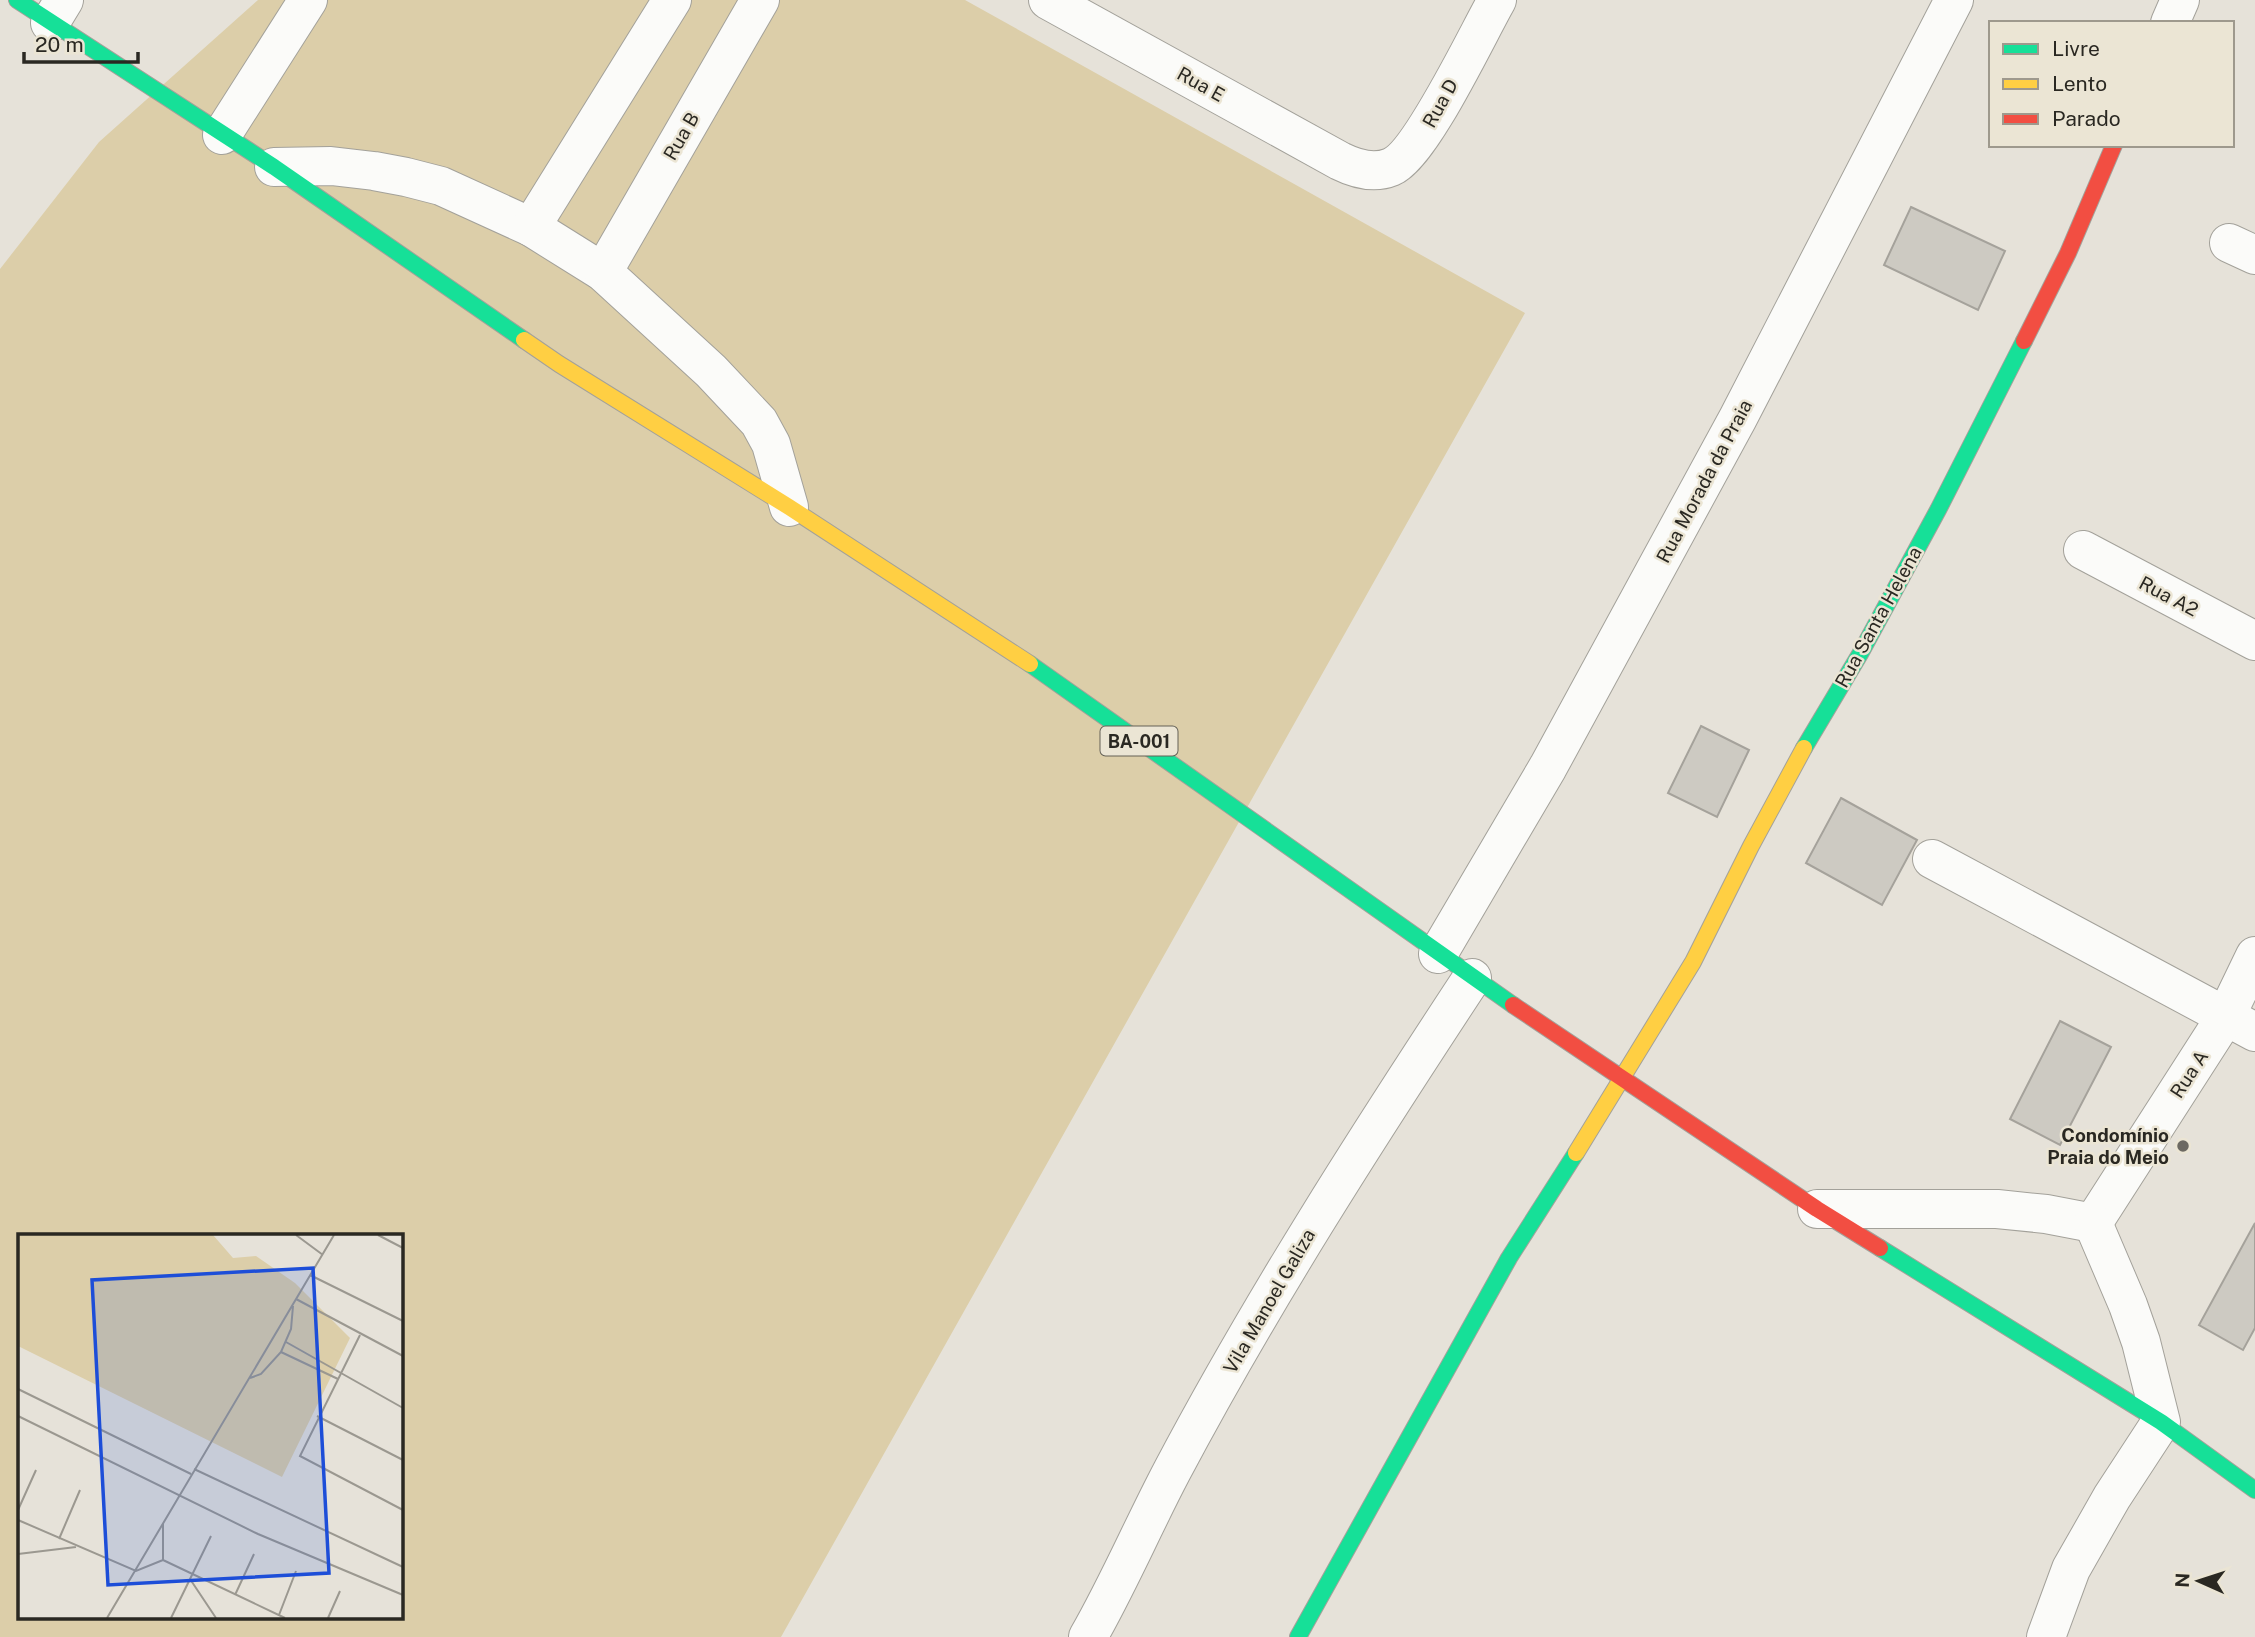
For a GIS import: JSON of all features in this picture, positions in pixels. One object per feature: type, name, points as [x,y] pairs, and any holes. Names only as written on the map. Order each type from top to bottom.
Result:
[{"type":"main road","name":"BA-001","points":[[16,0],[57,12],[222,135],[274,167],[548,356],[789,507],[1053,679],[1472,978],[1817,1209],[2161,1422],[2255,1490]]},
{"type":"main road","name":"Rua Santa Helena","points":[[1298,1637],[1509,1258],[1693,962],[1757,834],[1860,654],[1938,509],[2068,253],[2113,147]]},
{"type":"street","points":[[222,135],[308,0]]},
{"type":"street","points":[[531,227],[672,0]]},
{"type":"street","name":"Rua B","points":[[603,272],[760,0]]},
{"type":"street","name":"Rua E","points":[[1048,0],[1102,13],[1355,168]]},
{"type":"street","name":"Rua D","points":[[1355,168],[1383,170],[1394,166],[1410,151],[1429,124],[1497,0]]},
{"type":"street","name":"Rua Morada da Praia","points":[[1438,954],[1548,767],[1713,465],[1954,0]]},
{"type":"street","points":[[2171,21],[2180,0]]},
{"type":"street","points":[[274,167],[331,166],[406,177],[441,186],[531,227],[603,272],[712,371],[759,422],[775,455],[789,507]]},
{"type":"street","name":"Rua A2","points":[[2083,551],[2255,640]]},
{"type":"street","points":[[1932,859],[2245,1024]]},
{"type":"street","name":"Rua A","points":[[2093,1223],[2245,1024],[2255,956]]},
{"type":"street","name":"Vila Manoel Galiza","points":[[1088,1637],[1172,1471],[1279,1282],[1348,1168],[1472,978]]},
{"type":"street","points":[[1817,1209],[1997,1209],[2046,1214],[2093,1223],[2141,1342],[2161,1422],[2112,1497],[2077,1559],[2046,1637]]},
{"type":"shaded area","points":[[258,0],[965,0],[1525,313],[781,1637],[0,1637],[0,269],[99,142]]},
{"type":"building","points":[[1911,207],[2005,251],[1978,310],[1884,265]]},
{"type":"building","points":[[1701,726],[1749,750],[1717,817],[1668,793]]},
{"type":"building","points":[[1841,798],[1917,840],[1882,905],[1806,863]]},
{"type":"building","points":[[2060,1021],[2111,1047],[2060,1145],[2010,1119]]},
{"type":"building","points":[[2255,1223],[2255,1328],[2243,1350],[2199,1325]]},
{"type":"traffic: fast","points":[[17,0],[274,167],[524,340]]},
{"type":"traffic: fast","points":[[1804,748],[1860,654],[1938,510],[2024,341]]},
{"type":"traffic: fast","points":[[1030,664],[1513,1005]]},
{"type":"traffic: fast","points":[[1298,1637],[1509,1258],[1576,1153]]},
{"type":"traffic: fast","points":[[1880,1248],[2161,1422],[2255,1490]]},
{"type":"traffic: slow","points":[[524,340],[789,507],[1030,664]]},
{"type":"traffic: slow","points":[[1576,1153],[1693,962],[1804,748]]},
{"type":"traffic: jam","points":[[2024,341],[2068,253],[2113,147]]},
{"type":"traffic: jam","points":[[1513,1005],[1817,1209],[1880,1248]]},
{"type":"place","name":"Condomínio Praia do Meio","points":[[2183,1146]]}]
